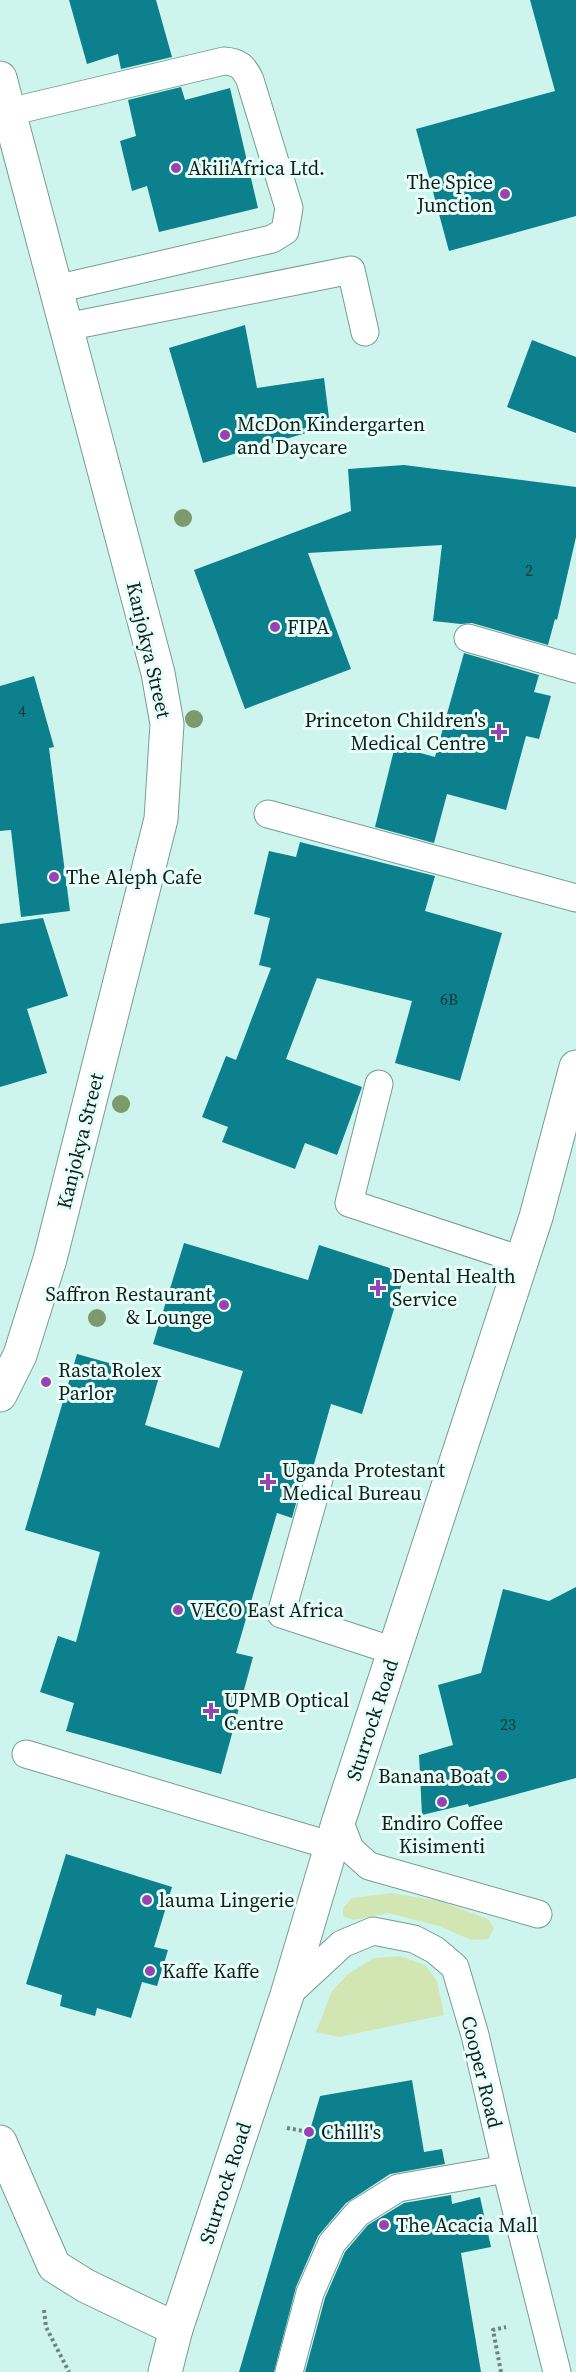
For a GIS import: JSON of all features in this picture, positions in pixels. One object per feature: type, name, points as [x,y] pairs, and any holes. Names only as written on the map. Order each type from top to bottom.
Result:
[{"type":"street","name":"Kanjokya Street","points":[[0,78],[158,673],[167,724],[161,819],[50,1259],[20,1355],[0,1395]]},
{"type":"street","name":"Sturrock Road","points":[[165,2372],[176,2329],[287,1995],[335,1833],[536,1216],[576,1067]]},
{"type":"street","points":[[0,2142],[54,2266],[86,2286],[176,2329]]},
{"type":"lane","points":[[9,112],[224,61],[236,62],[244,69],[250,81],[290,208],[285,231],[272,239],[56,289]]},
{"type":"lane","points":[[66,327],[351,270],[366,332]]},
{"type":"lane","points":[[468,638],[576,669]]},
{"type":"lane","points":[[268,814],[576,897]]},
{"type":"lane","points":[[379,1084],[349,1203],[521,1260]]},
{"type":"lane","points":[[320,1479],[281,1614],[394,1651]]},
{"type":"lane","points":[[26,1754],[335,1833],[369,1866],[538,1914]]},
{"type":"lane","name":"Cooper Road","points":[[287,1995],[342,1944],[373,1931],[414,1939],[435,1950],[455,1966],[475,2035],[557,2372]]},
{"type":"lane","points":[[289,2372],[310,2293],[332,2242],[358,2213],[398,2188],[506,2169]]},
{"type":"path","points":[[296,2130],[309,2132]]},
{"type":"green space","points":[[391,1893],[440,1901],[488,1919],[494,1928],[488,1939],[471,1940],[439,1926],[388,1913],[354,1920],[343,1916],[343,1908],[352,1898]]},
{"type":"green space","points":[[400,1956],[425,1965],[437,1981],[444,2015],[339,2037],[316,2032],[332,1991],[348,1974],[374,1958]]},
{"type":"building","points":[[69,0],[156,0],[172,57],[121,69],[118,54],[87,64]]},
{"type":"building","name":"The Spice Junction","points":[[530,0],[576,0],[576,216],[449,251],[416,129],[555,91]]},
{"type":"building","points":[[181,87],[185,100],[230,88],[258,208],[159,232],[147,186],[132,191],[120,141],[136,136],[128,100]]},
{"type":"building","points":[[245,325],[257,388],[324,378],[330,426],[203,463],[169,348]]},
{"type":"building","points":[[532,340],[576,357],[576,433],[507,407]]},
{"type":"building","points":[[404,465],[576,487],[576,537],[557,620],[555,619],[548,645],[472,623],[433,621],[442,545],[308,553],[351,669],[245,709],[194,570],[351,511],[348,469]]},
{"type":"building","points":[[464,653],[539,675],[534,692],[551,696],[539,739],[526,736],[506,810],[447,794],[434,843],[375,827],[395,746],[435,757]]},
{"type":"building","points":[[34,676],[54,747],[49,748],[70,911],[21,917],[11,830],[0,831],[0,686]]},
{"type":"building","points":[[300,842],[435,876],[425,911],[502,933],[460,1081],[395,1063],[412,1001],[317,978],[286,1059],[362,1087],[337,1155],[305,1143],[295,1169],[222,1142],[228,1127],[202,1117],[226,1056],[236,1060],[271,968],[259,965],[270,918],[254,914],[269,851],[296,857]]},
{"type":"building","points":[[43,918],[68,996],[27,1009],[47,1073],[0,1087],[0,924]]},
{"type":"building","points":[[184,1243],[308,1280],[319,1245],[405,1273],[362,1414],[331,1404],[314,1464],[304,1474],[292,1518],[277,1513],[236,1653],[253,1657],[221,1774],[66,1731],[74,1703],[40,1692],[58,1636],[76,1642],[100,1552],[25,1530],[77,1354],[159,1377],[145,1425],[219,1448],[243,1371],[153,1344]]},
{"type":"building","points":[[576,1587],[576,1778],[469,1807],[468,1804],[422,1815],[419,1755],[453,1745],[438,1685],[481,1673],[503,1589],[549,1601]]},
{"type":"building","points":[[66,1854],[172,1887],[154,1947],[168,1950],[157,1986],[142,1982],[131,2018],[97,2008],[95,2016],[60,2006],[62,1995],[26,1984]]},
{"type":"building","points":[[412,2080],[424,2152],[442,2149],[445,2164],[390,2174],[346,2203],[318,2236],[296,2287],[274,2372],[239,2372],[320,2096]]},
{"type":"building","points":[[451,2195],[452,2204],[480,2197],[491,2247],[461,2253],[481,2372],[305,2372],[325,2298],[345,2252],[368,2225],[404,2203]]},
{"type":"place","name":"AkiliAfrica Ltd.","points":[[176,168]]},
{"type":"place","name":"The Spice Junction","points":[[505,194]]},
{"type":"place","name":"McDon Kindergarten and Daycare","points":[[225,435]]},
{"type":"place","name":"FIPA","points":[[275,627]]},
{"type":"place","name":"Princeton Children's Medical Centre","points":[[499,732]]},
{"type":"place","name":"The Aleph Cafe","points":[[54,877]]},
{"type":"place","name":"Dental Health Service","points":[[378,1288]]},
{"type":"place","name":"Saffron Restaurant & Lounge","points":[[224,1305]]},
{"type":"place","name":"Rasta Rolex Parlor","points":[[46,1382]]},
{"type":"place","name":"Uganda Protestant Medical Bureau","points":[[268,1482]]},
{"type":"place","name":"VECO East Africa","points":[[178,1610]]},
{"type":"place","name":"UPMB Optical Centre","points":[[211,1711]]},
{"type":"place","name":"Banana Boat","points":[[502,1776]]},
{"type":"place","name":"Endiro Coffee Kisimenti","points":[[442,1802]]},
{"type":"place","name":"lauma Lingerie","points":[[147,1900]]},
{"type":"place","name":"Kaffe Kaffe","points":[[150,1971]]},
{"type":"place","name":"Chilli's","points":[[309,2132]]},
{"type":"place","name":"The Acacia Mall","points":[[384,2225]]}]
